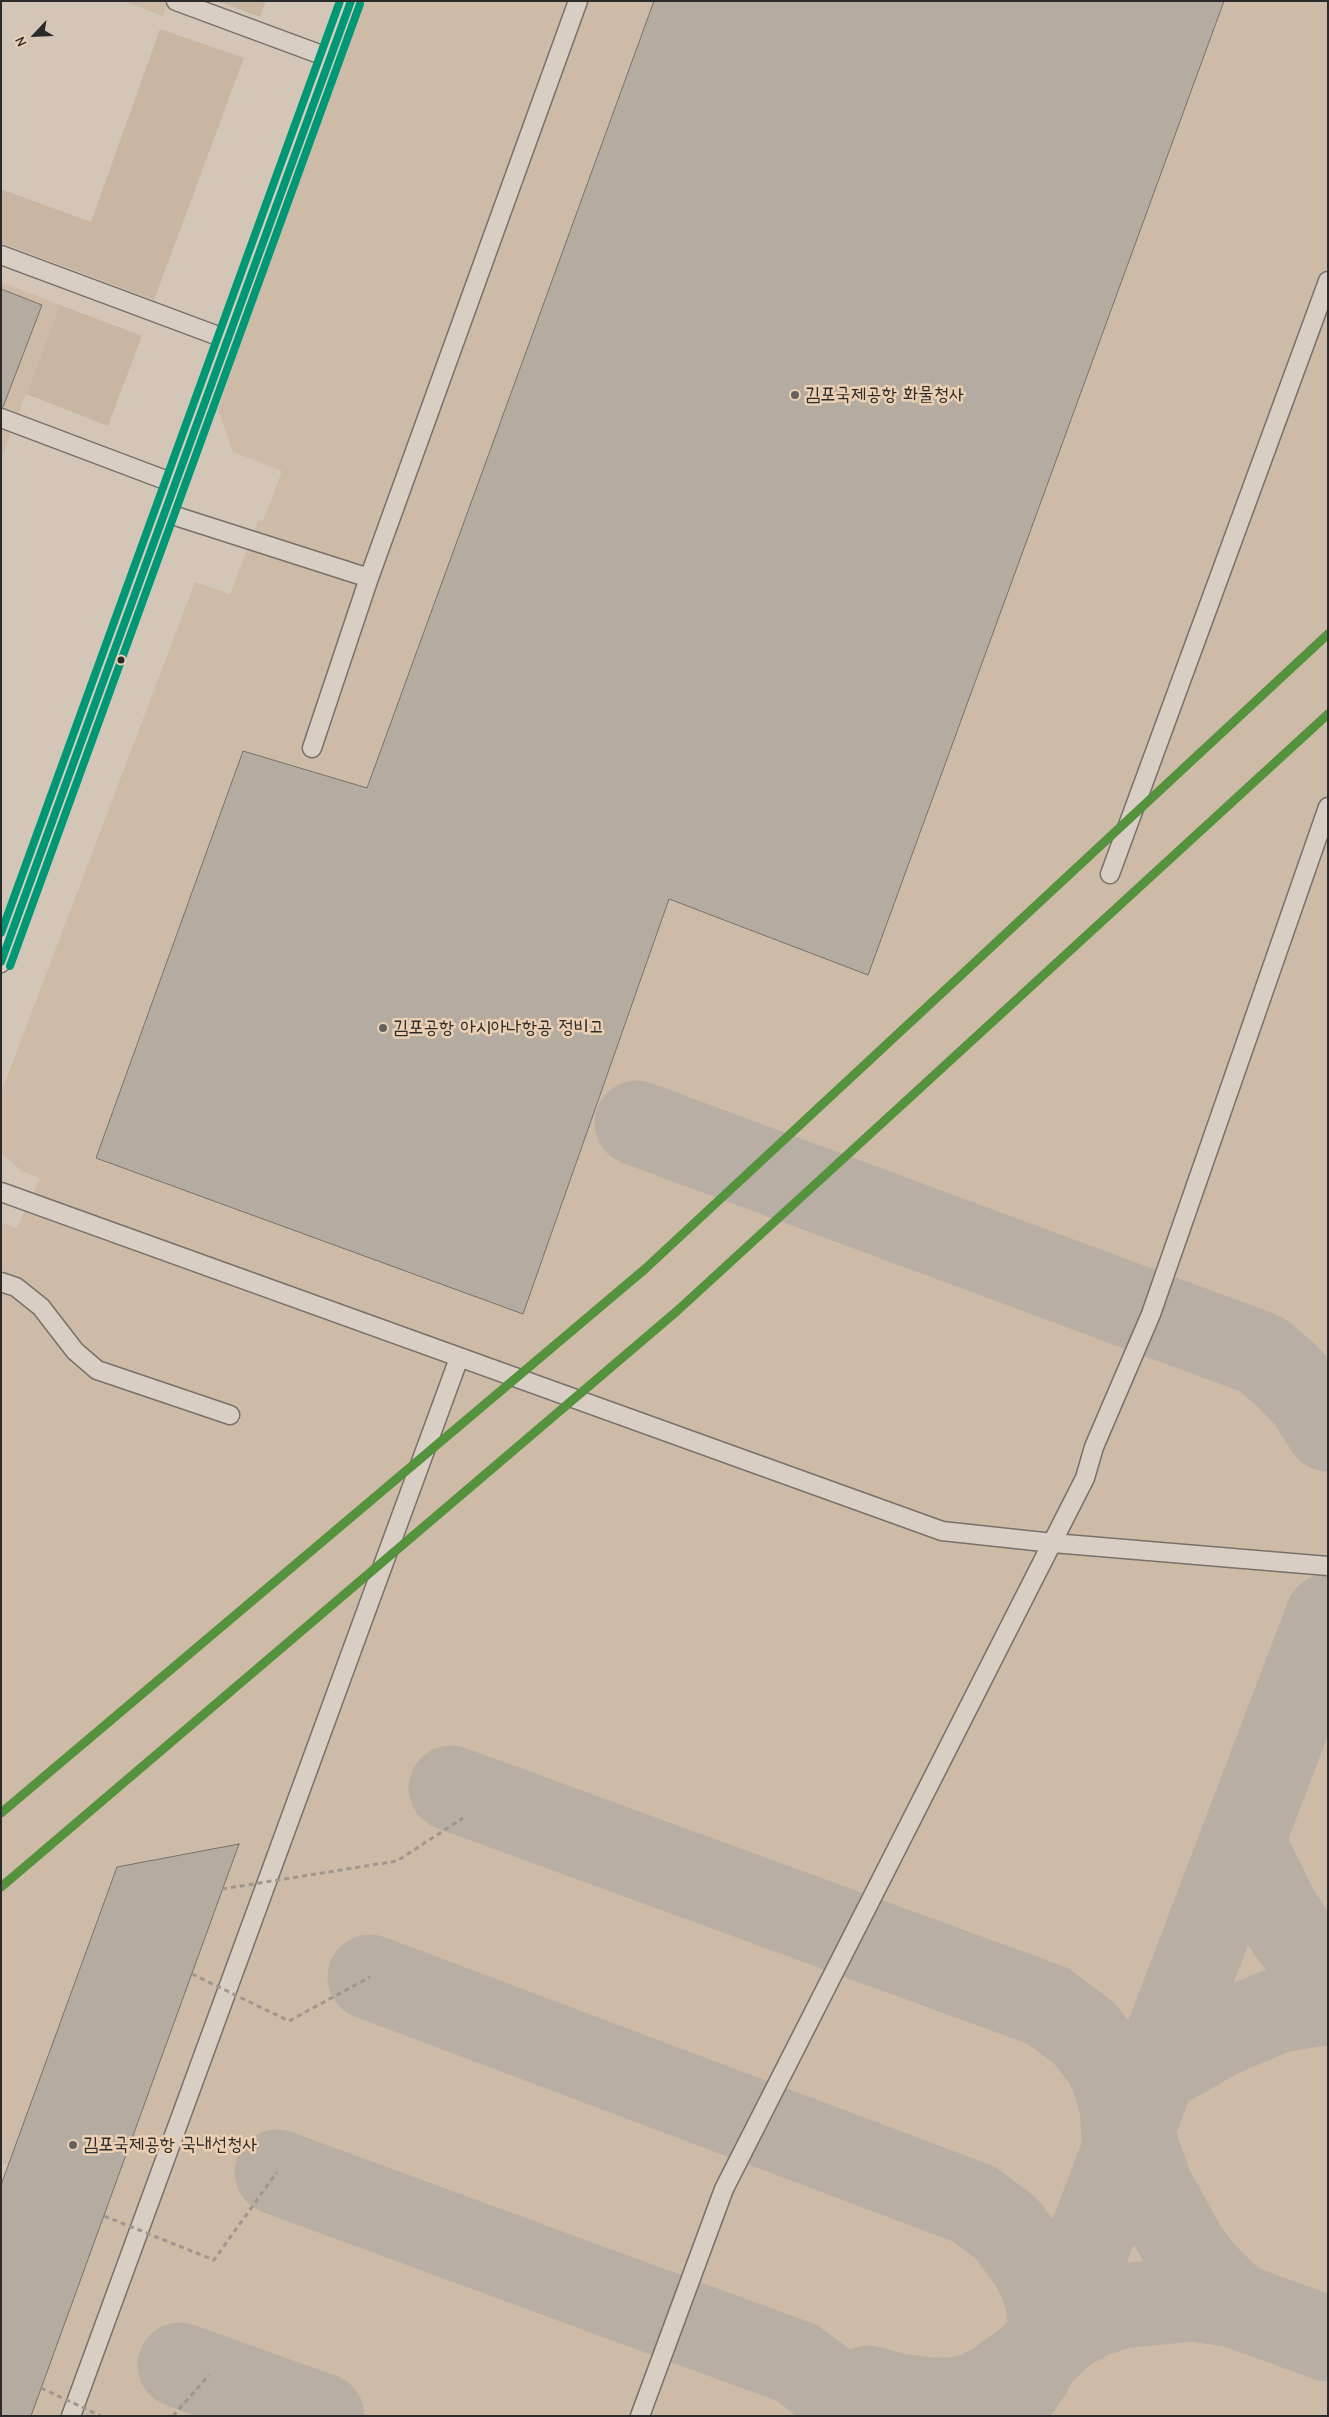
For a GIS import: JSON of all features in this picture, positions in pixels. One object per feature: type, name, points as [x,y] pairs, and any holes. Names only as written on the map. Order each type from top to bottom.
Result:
[{"type":"lane","points":[[176,1],[330,58]]},
{"type":"lane","points":[[1,963],[351,1]]},
{"type":"lane","points":[[312,748],[369,578],[578,1]]},
{"type":"lane","points":[[1,255],[228,340]]},
{"type":"lane","points":[[1110,874],[1328,281]]},
{"type":"lane","points":[[1,418],[176,484]]},
{"type":"lane","points":[[166,513],[369,578]]},
{"type":"lane","points":[[640,2416],[724,2189],[1086,1478],[1094,1447],[1151,1314],[1328,807]]},
{"type":"lane","points":[[1,1192],[942,1531],[1053,1543],[1328,1566]]},
{"type":"lane","points":[[1,1282],[16,1287],[41,1307],[75,1351],[97,1370],[230,1414]]},
{"type":"lane","points":[[71,2416],[459,1358]]},
{"type":"path","points":[[222,1889],[397,1861],[463,1818]]},
{"type":"path","points":[[192,1974],[290,2021],[370,1977]]},
{"type":"path","points":[[104,2216],[214,2260],[277,2172]]},
{"type":"path","points":[[173,2416],[208,2375]]},
{"type":"path","points":[[41,2388],[101,2416]]},
{"type":"shaded area","points":[[122,1],[168,1],[163,16]]},
{"type":"shaded area","points":[[216,1],[266,1],[260,17]]},
{"type":"shaded area","points":[[365,1],[1328,1],[1328,2416],[1,2416],[1,2185],[8,2165],[1,2163],[1,1223],[17,1228],[40,1178],[23,1172],[1,1153],[1,1093],[195,582],[230,594],[258,520],[263,521],[282,471],[233,452],[218,410],[247,322]]},
{"type":"shaded area","points":[[160,29],[244,58],[154,300],[1,243],[1,189],[91,222]]},
{"type":"shaded area","points":[[1,282],[60,305],[1,459]]},
{"type":"shaded area","points":[[60,305],[142,336],[108,426],[26,394]]},
{"type":"building","name":"김포국제공항 화물청사","points":[[654,1],[1224,1],[868,975],[669,899],[523,1314],[96,1158],[243,751],[367,788]]},
{"type":"building","points":[[1,289],[42,305],[3,407],[1,407]]},
{"type":"building","name":"김포국제공항 국내선청사","points":[[239,1844],[31,2416],[1,2416],[1,2185],[117,1867]]},
{"type":"taxiway","points":[[637,1123],[1261,1354],[1287,1376],[1308,1398],[1328,1429]]},
{"type":"taxiway","points":[[999,2416],[1030,2371],[1068,2298],[1328,1616]]},
{"type":"taxiway","points":[[451,1788],[1048,2006],[1084,2033],[1103,2057],[1113,2075],[1122,2107],[1125,2153]]},
{"type":"taxiway","points":[[1243,1842],[1275,1908],[1291,1933],[1328,1979]]},
{"type":"taxiway","points":[[370,1977],[974,2204],[1007,2229],[1031,2262],[1042,2282],[1048,2304],[1051,2331]]},
{"type":"taxiway","points":[[1156,2071],[1219,2035],[1279,2010],[1328,2002]]},
{"type":"taxiway","points":[[1132,2134],[1150,2186],[1186,2251],[1203,2273],[1235,2305],[1328,2339]]},
{"type":"taxiway","points":[[277,2172],[797,2363],[820,2380],[838,2398],[851,2416]]},
{"type":"taxiway","points":[[1038,2356],[1065,2330],[1091,2316],[1121,2306],[1192,2299],[1235,2305]]},
{"type":"taxiway","points":[[868,2388],[897,2396],[930,2400],[955,2400],[977,2395],[995,2385],[1027,2362],[1042,2347]]},
{"type":"taxiway","points":[[180,2365],[322,2416]]},
{"type":"transit line","points":[[1,933],[340,1]]},
{"type":"transit line","points":[[1,962],[351,1]]},
{"type":"transit line","points":[[10,966],[360,4]]},
{"type":"transit line","points":[[1,1813],[645,1269],[1328,634]]},
{"type":"transit line","points":[[1,1887],[677,1311],[1328,714]]},
{"type":"place","name":"김포국제공항 화물청사","points":[[795,395]]},
{"type":"place","name":"김포공항 아시아나항공 정비고","points":[[383,1028]]},
{"type":"place","name":"김포국제공항 국내선청사","points":[[73,2145]]}]
